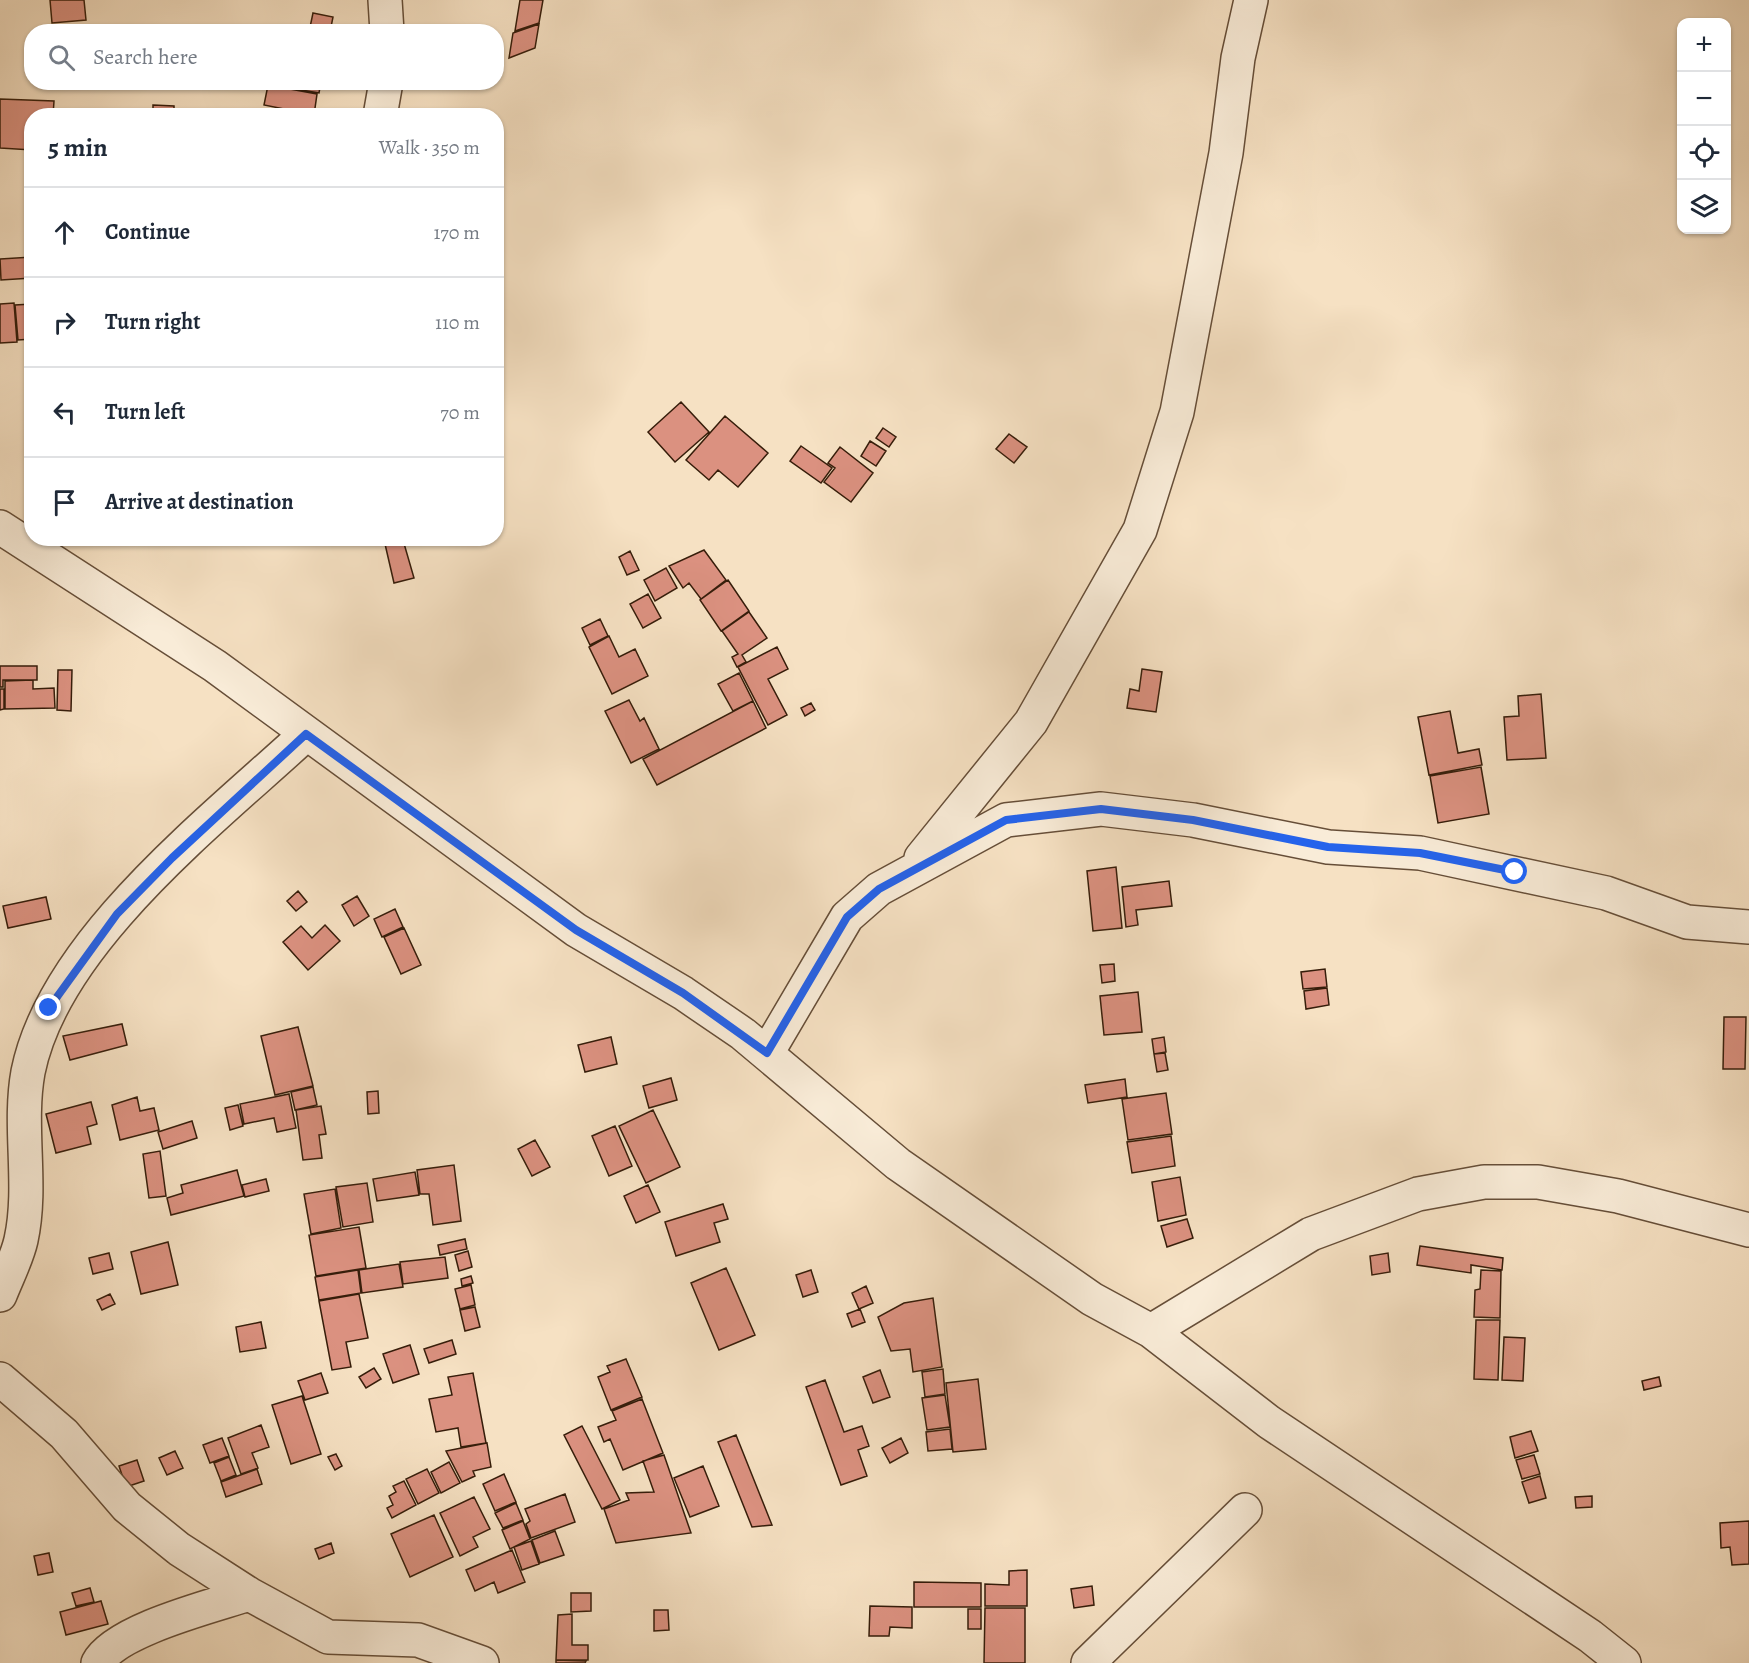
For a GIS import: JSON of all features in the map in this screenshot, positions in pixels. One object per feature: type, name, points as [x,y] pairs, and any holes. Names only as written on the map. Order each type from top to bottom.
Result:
[{"type":"street","points":[[385,0],[386,24]]},
{"type":"street","points":[[913,869],[1031,722],[1140,530],[1177,412],[1226,153],[1238,58],[1251,0]]},
{"type":"street","points":[[381,108],[385,90]]},
{"type":"street","points":[[0,527],[24,543]]},
{"type":"street","points":[[29,546],[215,666],[576,930],[683,993],[767,1053],[898,1164],[1092,1299],[1151,1331],[1269,1422],[1590,1636],[1624,1663]]},
{"type":"street","points":[[0,1295],[21,1240],[25,1202],[28,1072],[49,1008],[117,914],[172,858],[306,734]]},
{"type":"street","points":[[767,1053],[847,917],[879,889],[1006,820],[1101,809],[1193,820],[1328,847],[1420,853],[1606,893],[1687,921],[1749,927]]},
{"type":"street","points":[[1151,1331],[1311,1234],[1418,1194],[1484,1182],[1538,1182],[1618,1197],[1749,1230]]},
{"type":"street","points":[[0,1379],[64,1434],[127,1507],[179,1549],[249,1594],[327,1637],[418,1640],[482,1663]]},
{"type":"street","points":[[1088,1663],[1245,1510]]},
{"type":"street","points":[[98,1663],[101,1657],[135,1633],[249,1594]]},
{"type":"building","points":[[50,0],[84,0],[86,20],[52,23]]},
{"type":"building","points":[[520,0],[543,0],[539,23],[515,31]]},
{"type":"building","points":[[313,13],[333,17],[332,24],[311,24]]},
{"type":"building","points":[[539,24],[535,48],[509,58],[513,33]]},
{"type":"building","points":[[267,90],[295,90],[317,94],[315,108],[279,108],[264,105]]},
{"type":"building","points":[[302,90],[320,90],[319,93]]},
{"type":"building","points":[[0,99],[54,101],[54,108],[24,108],[24,150],[0,148]]},
{"type":"building","points":[[153,105],[174,106],[174,108],[153,108]]},
{"type":"building","points":[[24,258],[24,279],[1,280],[0,259]]},
{"type":"building","points":[[14,303],[17,342],[0,343],[0,304]]},
{"type":"building","points":[[24,304],[24,340],[18,340],[15,305]]},
{"type":"building","points":[[681,402],[709,432],[675,462],[648,432]]},
{"type":"building","points":[[725,416],[768,453],[738,487],[718,470],[709,480],[686,460]]},
{"type":"building","points":[[883,428],[896,437],[889,447],[876,438]]},
{"type":"building","points":[[1009,434],[1027,447],[1014,463],[996,449]]},
{"type":"building","points":[[870,441],[886,451],[876,466],[861,456]]},
{"type":"building","points":[[801,446],[832,468],[821,483],[790,461]]},
{"type":"building","points":[[840,447],[873,473],[851,502],[824,482],[835,468],[828,463]]},
{"type":"building","points":[[385,546],[405,546],[414,578],[394,583]]},
{"type":"building","points":[[704,550],[726,580],[701,599],[689,583],[683,588],[669,566]]},
{"type":"building","points":[[630,551],[639,570],[627,575],[619,557]]},
{"type":"building","points":[[666,568],[677,588],[655,601],[644,580]]},
{"type":"building","points":[[728,580],[749,611],[721,631],[700,600]]},
{"type":"building","points":[[648,594],[661,618],[643,628],[630,604]]},
{"type":"building","points":[[749,612],[767,638],[742,655],[746,662],[737,667],[732,657],[738,654],[722,631]]},
{"type":"building","points":[[600,619],[608,636],[590,645],[582,628]]},
{"type":"building","points":[[609,636],[619,657],[635,649],[648,676],[612,694],[589,647]]},
{"type":"building","points":[[777,647],[788,669],[768,679],[787,715],[768,725],[738,667]]},
{"type":"building","points":[[0,666],[37,666],[37,680],[3,680],[3,687],[0,687]]},
{"type":"building","points":[[1142,669],[1162,672],[1156,712],[1127,708],[1130,689],[1139,691]]},
{"type":"building","points":[[58,670],[72,670],[71,711],[57,710]]},
{"type":"building","points":[[739,673],[753,701],[733,711],[718,684]]},
{"type":"building","points":[[33,680],[33,689],[54,688],[55,708],[5,709],[5,681]]},
{"type":"building","points":[[0,689],[4,689],[4,709],[0,710]]},
{"type":"building","points":[[1541,694],[1546,758],[1507,760],[1504,717],[1519,716],[1518,696]]},
{"type":"building","points":[[629,700],[640,721],[644,718],[659,749],[631,763],[605,711]]},
{"type":"building","points":[[753,701],[766,728],[657,785],[643,759]]},
{"type":"building","points":[[811,703],[815,710],[805,716],[801,708]]},
{"type":"building","points":[[1450,711],[1458,753],[1479,749],[1482,765],[1429,775],[1418,717]]},
{"type":"building","points":[[1481,767],[1489,814],[1438,823],[1430,776]]},
{"type":"building","points":[[1116,867],[1122,928],[1093,931],[1087,871]]},
{"type":"building","points":[[1169,881],[1172,906],[1136,910],[1138,925],[1126,927],[1122,887]]},
{"type":"building","points":[[298,891],[307,902],[296,911],[287,901]]},
{"type":"building","points":[[357,896],[369,916],[354,926],[342,905]]},
{"type":"building","points":[[46,897],[51,919],[8,928],[3,906]]},
{"type":"building","points":[[395,909],[403,927],[382,937],[374,919]]},
{"type":"building","points":[[325,925],[340,941],[308,970],[283,942],[301,926],[312,938]]},
{"type":"building","points":[[404,928],[421,965],[401,974],[384,937]]},
{"type":"building","points":[[1114,964],[1115,981],[1102,983],[1100,965]]},
{"type":"building","points":[[1325,969],[1327,987],[1303,989],[1301,972]]},
{"type":"building","points":[[1327,988],[1329,1005],[1306,1009],[1304,991]]},
{"type":"building","points":[[1138,992],[1142,1032],[1104,1035],[1100,996]]},
{"type":"building","points":[[1724,1017],[1746,1017],[1745,1069],[1723,1069]]},
{"type":"building","points":[[122,1024],[127,1045],[70,1060],[63,1036]]},
{"type":"building","points":[[298,1027],[313,1086],[275,1095],[261,1036]]},
{"type":"building","points":[[611,1037],[617,1064],[585,1072],[578,1045]]},
{"type":"building","points":[[1164,1037],[1166,1052],[1154,1054],[1152,1039]]},
{"type":"building","points":[[1165,1053],[1168,1070],[1157,1072],[1154,1054]]},
{"type":"building","points":[[671,1078],[677,1100],[649,1108],[643,1086]]},
{"type":"building","points":[[1125,1079],[1127,1097],[1088,1103],[1085,1085]]},
{"type":"building","points":[[313,1087],[317,1105],[295,1110],[291,1092]]},
{"type":"building","points":[[378,1091],[379,1113],[368,1114],[367,1092]]},
{"type":"building","points":[[1166,1093],[1172,1134],[1128,1140],[1122,1099]]},
{"type":"building","points":[[289,1094],[296,1128],[277,1132],[274,1118],[244,1124],[240,1104]]},
{"type":"building","points":[[137,1097],[140,1111],[154,1108],[159,1130],[120,1140],[112,1105]]},
{"type":"building","points":[[91,1102],[97,1124],[87,1127],[91,1144],[56,1153],[46,1114]]},
{"type":"building","points":[[238,1105],[243,1126],[230,1130],[225,1108]]},
{"type":"building","points":[[321,1106],[326,1134],[319,1135],[322,1158],[303,1160],[296,1110]]},
{"type":"building","points":[[653,1110],[680,1167],[646,1183],[619,1126]]},
{"type":"building","points":[[192,1121],[197,1138],[163,1149],[158,1132]]},
{"type":"building","points":[[615,1126],[632,1166],[609,1176],[592,1136]]},
{"type":"building","points":[[1171,1136],[1175,1166],[1132,1173],[1127,1142]]},
{"type":"building","points":[[535,1140],[550,1167],[532,1176],[518,1149]]},
{"type":"building","points":[[160,1151],[166,1196],[149,1198],[143,1154]]},
{"type":"building","points":[[454,1165],[461,1221],[433,1225],[429,1194],[420,1194],[417,1170]]},
{"type":"building","points":[[237,1170],[244,1196],[171,1215],[167,1198],[183,1193],[181,1185]]},
{"type":"building","points":[[415,1172],[419,1195],[377,1201],[373,1179]]},
{"type":"building","points":[[1180,1177],[1186,1215],[1158,1221],[1152,1182]]},
{"type":"building","points":[[266,1179],[269,1191],[245,1197],[242,1185]]},
{"type":"building","points":[[367,1183],[373,1222],[343,1227],[336,1187]]},
{"type":"building","points":[[648,1185],[660,1212],[636,1223],[624,1196]]},
{"type":"building","points":[[335,1189],[341,1228],[311,1234],[304,1194]]},
{"type":"building","points":[[723,1204],[728,1219],[714,1223],[720,1242],[676,1256],[665,1222]]},
{"type":"building","points":[[1187,1219],[1193,1238],[1167,1247],[1161,1226]]},
{"type":"building","points":[[359,1227],[366,1268],[316,1276],[309,1235]]},
{"type":"building","points":[[465,1239],[467,1249],[440,1255],[438,1245]]},
{"type":"building","points":[[168,1242],[178,1285],[141,1294],[131,1252]]},
{"type":"building","points":[[1420,1246],[1503,1258],[1502,1270],[1471,1265],[1471,1273],[1417,1265]]},
{"type":"building","points":[[468,1251],[472,1267],[459,1271],[455,1255]]},
{"type":"building","points":[[109,1253],[113,1269],[93,1274],[89,1258]]},
{"type":"building","points":[[1388,1253],[1390,1272],[1372,1275],[1370,1256]]},
{"type":"building","points":[[445,1257],[448,1278],[403,1284],[400,1262]]},
{"type":"building","points":[[399,1264],[403,1287],[362,1293],[359,1270]]},
{"type":"building","points":[[726,1268],[755,1335],[719,1350],[691,1283]]},
{"type":"building","points":[[358,1270],[361,1293],[319,1300],[315,1277]]},
{"type":"building","points":[[811,1270],[818,1292],[803,1297],[796,1275]]},
{"type":"building","points":[[1481,1270],[1501,1271],[1500,1318],[1474,1317],[1475,1290],[1480,1289]]},
{"type":"building","points":[[471,1276],[473,1283],[462,1286],[461,1279]]},
{"type":"building","points":[[471,1285],[475,1305],[460,1309],[455,1289]]},
{"type":"building","points":[[866,1286],[873,1303],[859,1309],[852,1293]]},
{"type":"building","points":[[110,1294],[115,1304],[102,1310],[97,1300]]},
{"type":"building","points":[[359,1294],[368,1338],[346,1342],[351,1367],[332,1370],[319,1301]]},
{"type":"building","points":[[933,1298],[942,1367],[913,1372],[910,1349],[891,1351],[878,1317],[904,1303]]},
{"type":"building","points":[[475,1307],[480,1327],[465,1331],[460,1310]]},
{"type":"building","points":[[860,1309],[865,1322],[852,1327],[847,1314]]},
{"type":"building","points":[[1476,1320],[1500,1320],[1498,1380],[1474,1379]]},
{"type":"building","points":[[261,1322],[266,1348],[240,1352],[236,1327]]},
{"type":"building","points":[[1504,1337],[1525,1338],[1523,1381],[1502,1380]]},
{"type":"building","points":[[452,1340],[456,1354],[429,1363],[424,1349]]},
{"type":"building","points":[[410,1345],[419,1374],[393,1383],[383,1354]]},
{"type":"building","points":[[626,1359],[642,1397],[611,1410],[598,1377],[610,1372],[607,1366]]},
{"type":"building","points":[[374,1368],[381,1379],[366,1388],[359,1377]]},
{"type":"building","points":[[943,1369],[945,1394],[925,1397],[922,1372]]},
{"type":"building","points":[[880,1370],[890,1397],[873,1403],[863,1377]]},
{"type":"building","points":[[321,1373],[328,1393],[305,1400],[298,1381]]},
{"type":"building","points":[[473,1373],[486,1443],[461,1447],[458,1428],[436,1432],[429,1399],[452,1395],[448,1377]]},
{"type":"building","points":[[1659,1377],[1661,1386],[1644,1390],[1642,1381]]},
{"type":"building","points":[[978,1379],[986,1449],[953,1452],[946,1383]]},
{"type":"building","points":[[825,1380],[844,1432],[862,1426],[869,1446],[858,1450],[867,1476],[841,1485],[806,1387]]},
{"type":"building","points":[[945,1395],[950,1427],[927,1430],[922,1398]]},
{"type":"building","points":[[302,1396],[321,1454],[291,1464],[272,1405]]},
{"type":"building","points":[[642,1399],[663,1453],[623,1470],[610,1439],[604,1442],[598,1427],[616,1420],[612,1411]]},
{"type":"building","points":[[261,1425],[269,1447],[252,1453],[258,1468],[241,1474],[228,1438]]},
{"type":"building","points":[[582,1426],[620,1500],[602,1509],[564,1435]]},
{"type":"building","points":[[950,1429],[952,1449],[928,1451],[926,1432]]},
{"type":"building","points":[[1531,1431],[1538,1451],[1515,1458],[1510,1437]]},
{"type":"building","points":[[736,1435],[772,1525],[752,1527],[718,1442]]},
{"type":"building","points":[[222,1438],[229,1456],[210,1463],[203,1445]]},
{"type":"building","points":[[901,1438],[908,1453],[890,1463],[882,1448]]},
{"type":"building","points":[[487,1443],[491,1467],[473,1471],[475,1476],[462,1482],[446,1451]]},
{"type":"building","points":[[175,1451],[183,1468],[167,1475],[159,1458]]},
{"type":"building","points":[[336,1454],[342,1466],[335,1470],[328,1457]]},
{"type":"building","points":[[664,1455],[691,1533],[616,1543],[604,1509],[629,1500],[626,1493],[654,1492],[643,1461]]},
{"type":"building","points":[[1534,1455],[1540,1474],[1522,1479],[1516,1460]]},
{"type":"building","points":[[229,1457],[236,1475],[221,1481],[214,1463]]},
{"type":"building","points":[[137,1460],[144,1481],[126,1487],[119,1466]]},
{"type":"building","points":[[449,1462],[460,1483],[441,1493],[431,1472]]},
{"type":"building","points":[[703,1466],[719,1506],[690,1517],[674,1478]]},
{"type":"building","points":[[257,1469],[262,1484],[226,1497],[221,1482]]},
{"type":"building","points":[[427,1469],[439,1493],[418,1504],[406,1479]]},
{"type":"building","points":[[504,1474],[516,1502],[495,1511],[483,1484]]},
{"type":"building","points":[[1540,1476],[1546,1498],[1529,1503],[1522,1482]]},
{"type":"building","points":[[404,1481],[416,1505],[392,1518],[387,1508],[393,1505],[389,1496],[396,1492],[393,1486]]},
{"type":"building","points":[[565,1494],[575,1522],[531,1538],[526,1524],[530,1521],[525,1509]]},
{"type":"building","points":[[1592,1496],[1592,1507],[1576,1508],[1575,1497]]},
{"type":"building","points":[[474,1497],[490,1529],[473,1537],[478,1547],[460,1556],[440,1513]]},
{"type":"building","points":[[516,1503],[523,1520],[503,1528],[495,1513]]},
{"type":"building","points":[[434,1515],[453,1557],[410,1577],[391,1534]]},
{"type":"building","points":[[523,1521],[530,1539],[510,1549],[502,1530]]},
{"type":"building","points":[[1749,1521],[1749,1564],[1732,1565],[1730,1547],[1721,1548],[1720,1523]]},
{"type":"building","points":[[555,1531],[564,1555],[540,1563],[532,1540]]},
{"type":"building","points":[[531,1541],[539,1564],[522,1570],[514,1547]]},
{"type":"building","points":[[331,1543],[334,1553],[319,1559],[315,1549]]},
{"type":"building","points":[[512,1550],[525,1582],[498,1593],[494,1582],[475,1591],[466,1570]]},
{"type":"building","points":[[49,1553],[53,1572],[38,1575],[34,1556]]},
{"type":"building","points":[[1027,1570],[1027,1606],[985,1606],[985,1584],[1009,1585],[1009,1571]]},
{"type":"building","points":[[914,1582],[981,1583],[981,1607],[914,1607]]},
{"type":"building","points":[[1092,1586],[1094,1605],[1074,1608],[1071,1589]]},
{"type":"building","points":[[90,1588],[94,1602],[76,1606],[72,1593]]},
{"type":"building","points":[[571,1593],[591,1593],[591,1611],[571,1612]]},
{"type":"building","points":[[101,1601],[108,1624],[66,1635],[60,1612]]},
{"type":"building","points":[[870,1606],[912,1607],[912,1628],[890,1627],[889,1636],[869,1636]]},
{"type":"building","points":[[985,1608],[1025,1608],[1025,1663],[984,1663]]},
{"type":"building","points":[[968,1609],[981,1609],[981,1629],[968,1629]]},
{"type":"building","points":[[654,1610],[668,1610],[669,1630],[654,1631]]},
{"type":"building","points":[[572,1614],[572,1645],[588,1645],[588,1660],[556,1660],[558,1615]]},
{"type":"building","points":[[556,1660],[586,1661],[585,1663],[556,1663]]},
{"type":"route","points":[[49,1008],[117,914],[172,858],[306,734],[576,930],[683,993],[767,1053],[847,917],[879,889],[947,850],[1006,820],[1101,809],[1193,820],[1328,847],[1420,853],[1515,872]]}]
